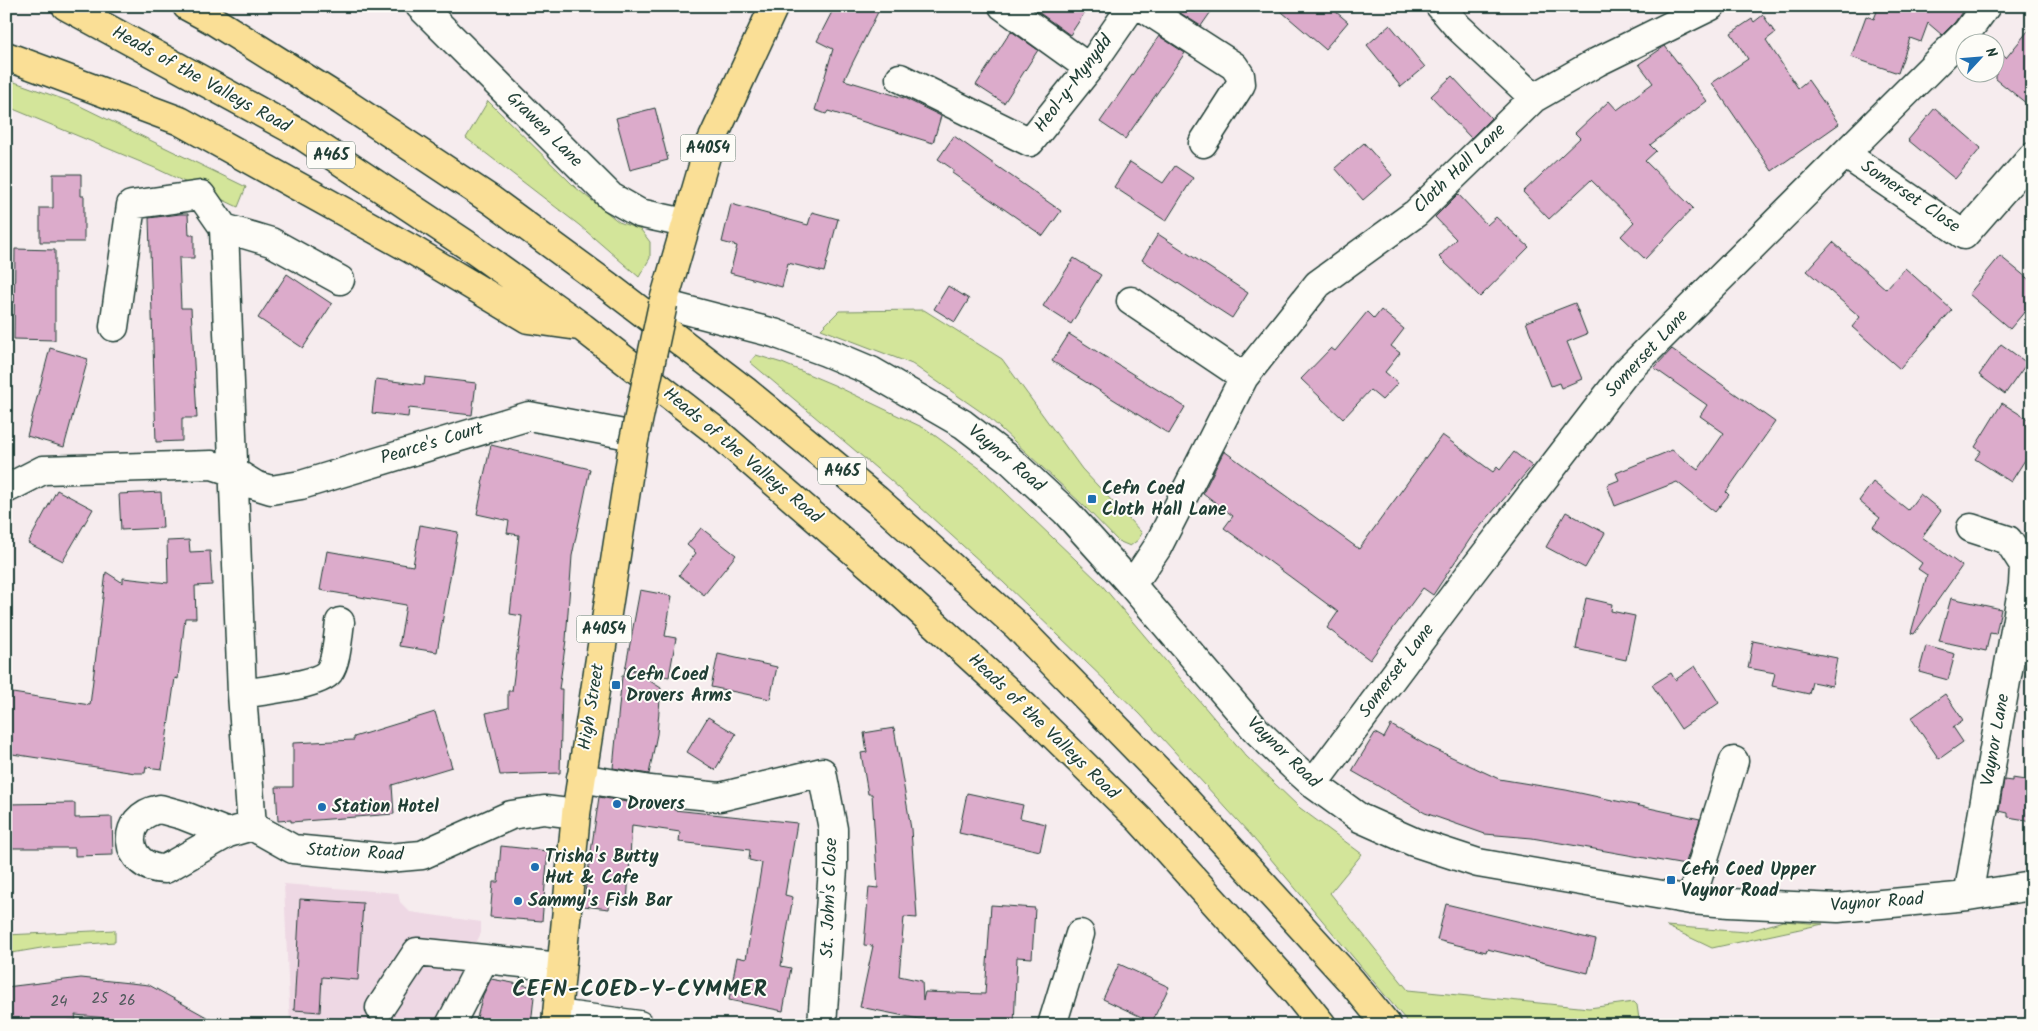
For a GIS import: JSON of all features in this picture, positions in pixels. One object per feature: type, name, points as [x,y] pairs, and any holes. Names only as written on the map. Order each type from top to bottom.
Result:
[{"type":"main road","name":"Heads of the Valleys Road","points":[[66,6],[297,132],[470,248],[582,327],[717,432],[880,574],[1025,707],[1141,821],[1294,990],[1322,1025]]},
{"type":"main road","name":"A465","points":[[187,6],[207,13],[491,200],[736,384],[877,500],[1016,625],[1171,784],[1352,982],[1387,1025]]},
{"type":"main road","name":"A4054","points":[[667,303],[685,223],[708,149],[774,6]]},
{"type":"main road","points":[[6,56],[180,121],[411,249],[528,320],[582,327]]},
{"type":"main road","name":"High Street","points":[[556,1019],[576,814],[628,438],[667,303]]},
{"type":"street","name":"Grawen Lane","points":[[420,6],[611,197],[639,213],[685,223]]},
{"type":"street","points":[[1003,6],[1089,68]]},
{"type":"street","name":"Heol-y-Mynydd","points":[[900,78],[1030,142],[1089,68],[1132,6]]},
{"type":"street","points":[[1141,6],[1234,66],[1240,75],[1241,84],[1203,143]]},
{"type":"street","points":[[1440,6],[1458,27],[1534,98]]},
{"type":"street","name":"Cloth Hall Lane","points":[[1130,582],[1141,572],[1157,548],[1244,377],[1318,284],[1416,213],[1534,98],[1597,62],[1711,6]]},
{"type":"street","name":"Somerset Lane","points":[[1312,784],[1625,373],[1967,32],[1986,6]]},
{"type":"street","name":"Somerset Close","points":[[1845,154],[1964,234],[2032,157]]},
{"type":"street","points":[[114,327],[131,205],[201,195],[224,228],[242,694],[315,681],[329,672],[335,654],[340,622]]},
{"type":"street","points":[[224,228],[271,242],[340,280]]},
{"type":"street","points":[[1130,301],[1244,377]]},
{"type":"street","name":"Vaynor Road","points":[[667,303],[774,333],[826,352],[871,371],[964,424],[1011,461],[1066,512],[1130,582],[1256,730],[1312,784],[1360,818],[1414,842],[1478,863],[1691,900],[1838,908],[1968,896],[2032,886]]},
{"type":"street","name":"Pearce's Court","points":[[6,489],[43,470],[212,465],[234,472],[254,485],[271,490],[301,485],[529,416],[628,438]]},
{"type":"street","name":"Vaynor Lane","points":[[1968,896],[2023,585],[2024,565],[2008,540],[1971,528]]},
{"type":"street","name":"Station Road","points":[[242,694],[240,830],[293,849],[388,858],[422,855],[511,815],[544,810],[576,814]]},
{"type":"street","points":[[1691,900],[1734,761]]},
{"type":"street","name":"St. John's Close","points":[[581,778],[650,790],[720,797],[822,772],[833,829],[833,868],[822,1025]]},
{"type":"street","points":[[1052,1025],[1080,934]]},
{"type":"street","points":[[380,1008],[417,952],[560,967]]},
{"type":"street","points":[[450,1025],[484,959]]},
{"type":"street","points":[[556,1019],[639,1025]]},
{"type":"shaded area","points":[[284,884],[398,893],[400,902],[410,912],[481,922],[481,933],[435,1025],[290,1025]]},
{"type":"green space","points":[[6,79],[74,103],[246,187],[238,207],[155,168],[6,106]]},
{"type":"green space","points":[[488,101],[575,187],[619,222],[641,230],[650,242],[650,258],[639,277],[579,225],[466,138]]},
{"type":"green space","points":[[924,310],[1002,359],[1082,469],[1142,533],[1138,540],[1130,546],[1118,541],[1083,505],[987,416],[912,364],[821,329],[839,311]]},
{"type":"green space","points":[[756,355],[782,363],[834,385],[926,429],[982,470],[1100,583],[1246,756],[1300,808],[1362,854],[1330,893],[1408,990],[1589,1008],[1634,1002],[1637,1005],[1639,1019],[1603,1025],[1410,1025],[1249,833],[1140,714],[1003,582],[889,479],[750,362]]},
{"type":"green space","points":[[1783,921],[1823,924],[1712,948],[1666,926],[1746,932]]},
{"type":"green space","points":[[115,930],[115,942],[47,947],[6,954],[6,935]]},
{"type":"building","points":[[835,6],[881,6],[844,80],[904,98],[941,116],[933,143],[828,111],[826,114],[815,110],[833,49],[817,41]]},
{"type":"building","points":[[1030,6],[1089,6],[1070,35]]},
{"type":"building","points":[[1180,6],[1215,6],[1201,26],[1177,11]]},
{"type":"building","points":[[1275,6],[1329,6],[1348,22],[1325,49]]},
{"type":"building","points":[[1879,6],[1966,6],[1955,22],[1942,35],[1928,23],[1921,42],[1910,38],[1898,73],[1851,57],[1866,16],[1874,19]]},
{"type":"building","points":[[1763,15],[1775,33],[1766,40],[1798,88],[1808,80],[1839,124],[1772,171],[1712,83],[1748,59],[1731,33],[1752,19],[1754,22]]},
{"type":"building","points":[[1390,25],[1425,67],[1401,87],[1367,45]]},
{"type":"building","points":[[2032,26],[2032,108],[2000,82],[2006,82],[2006,58]]},
{"type":"building","points":[[1011,31],[1038,50],[1004,103],[976,85]]},
{"type":"building","points":[[1159,36],[1185,53],[1125,139],[1100,122]]},
{"type":"building","points":[[1665,46],[1707,101],[1650,145],[1656,151],[1645,161],[1693,208],[1645,259],[1621,236],[1634,222],[1591,180],[1549,219],[1523,192],[1580,138],[1575,133],[1609,101],[1617,110],[1653,83],[1639,64]]},
{"type":"building","points":[[1452,76],[1491,118],[1471,138],[1431,96]]},
{"type":"building","points":[[655,108],[668,160],[630,170],[616,118]]},
{"type":"building","points":[[1935,108],[1981,148],[1955,179],[1908,140]]},
{"type":"building","points":[[954,136],[1061,211],[1043,236],[952,173],[954,170],[938,159]]},
{"type":"building","points":[[1364,143],[1392,175],[1363,200],[1335,168]]},
{"type":"building","points":[[1130,162],[1163,183],[1175,166],[1193,178],[1166,221],[1114,187]]},
{"type":"building","points":[[53,174],[81,174],[81,196],[84,196],[84,242],[40,242],[40,208],[53,208]]},
{"type":"building","points":[[1458,194],[1487,225],[1496,217],[1529,247],[1480,297],[1439,257],[1456,239],[1435,217]]},
{"type":"building","points":[[731,204],[808,225],[812,212],[838,219],[824,272],[788,263],[782,287],[730,273],[737,246],[722,242]]},
{"type":"building","points":[[188,214],[189,235],[194,235],[194,258],[179,258],[181,308],[191,308],[197,418],[182,418],[182,441],[156,442],[149,218]]},
{"type":"building","points":[[1158,234],[1248,293],[1232,318],[1142,260]]},
{"type":"building","points":[[1833,242],[1886,289],[1905,268],[1952,310],[1900,369],[1852,327],[1860,317],[1807,271]]},
{"type":"building","points":[[15,249],[55,250],[55,340],[14,339]]},
{"type":"building","points":[[2000,256],[2032,282],[2032,303],[2010,329],[1969,294]]},
{"type":"building","points":[[1074,258],[1101,275],[1071,324],[1043,306]]},
{"type":"building","points":[[287,274],[332,304],[303,348],[258,318]]},
{"type":"building","points":[[948,286],[969,299],[955,322],[934,309]]},
{"type":"building","points":[[1575,303],[1587,334],[1567,342],[1582,379],[1561,388],[1559,383],[1551,386],[1526,322]]},
{"type":"building","points":[[1381,310],[1404,329],[1391,346],[1400,353],[1385,372],[1398,383],[1382,400],[1370,390],[1343,419],[1301,379],[1331,348],[1335,351],[1367,312],[1374,319]]},
{"type":"building","points":[[1069,334],[1185,407],[1169,434],[1052,361]]},
{"type":"building","points":[[2001,344],[2027,363],[2005,394],[1979,375]]},
{"type":"building","points":[[50,348],[88,359],[64,447],[27,436]]},
{"type":"building","points":[[1672,349],[1775,422],[1726,492],[1729,495],[1715,512],[1677,482],[1615,506],[1607,485],[1619,480],[1616,473],[1672,450],[1698,470],[1724,433],[1700,416],[1707,405],[1654,368]]},
{"type":"building","points":[[425,377],[476,383],[472,415],[409,408],[408,417],[372,413],[376,379],[424,385]]},
{"type":"building","points":[[2002,403],[2032,422],[2032,449],[2011,482],[1975,459],[1981,451],[1975,447]]},
{"type":"building","points":[[1442,435],[1493,472],[1497,467],[1500,470],[1514,452],[1532,466],[1472,536],[1433,595],[1423,588],[1370,660],[1327,628],[1338,612],[1224,528],[1233,516],[1203,493],[1224,451],[1359,549]]},
{"type":"building","points":[[491,445],[590,469],[572,556],[566,640],[559,689],[562,689],[560,773],[500,775],[486,713],[508,708],[508,691],[512,691],[522,616],[510,614],[519,535],[507,533],[509,521],[477,514]]},
{"type":"building","points":[[1873,482],[1908,510],[1920,494],[1941,511],[1922,537],[1962,566],[1914,634],[1911,633],[1927,575],[1918,569],[1922,563],[1873,527],[1880,518],[1859,501]]},
{"type":"building","points":[[57,490],[93,509],[63,561],[28,543]]},
{"type":"building","points":[[161,492],[163,528],[121,530],[119,494]]},
{"type":"building","points":[[1566,512],[1605,533],[1585,568],[1546,547]]},
{"type":"building","points":[[420,525],[458,532],[437,652],[399,646],[406,605],[320,590],[327,551],[413,566]]},
{"type":"building","points":[[701,528],[736,555],[704,595],[679,575],[696,553],[687,545]]},
{"type":"building","points":[[189,540],[190,552],[210,551],[212,585],[195,586],[196,618],[185,618],[178,679],[175,678],[162,769],[146,767],[145,773],[135,773],[6,753],[6,692],[90,705],[106,572],[123,583],[123,578],[168,583],[167,541]]},
{"type":"building","points":[[640,590],[672,596],[665,636],[676,638],[669,677],[631,669],[661,688],[657,734],[649,774],[613,768],[622,676],[624,676]]},
{"type":"building","points":[[1586,598],[1612,604],[1611,611],[1635,616],[1626,660],[1576,649]]},
{"type":"building","points":[[1951,598],[2001,609],[1996,634],[1990,633],[1986,651],[1939,641]]},
{"type":"building","points":[[1753,641],[1837,658],[1832,686],[1812,682],[1809,694],[1772,686],[1775,673],[1748,668]]},
{"type":"building","points":[[1926,646],[1955,654],[1948,680],[1919,672]]},
{"type":"building","points":[[718,654],[777,667],[770,699],[711,687]]},
{"type":"building","points":[[1695,666],[1719,703],[1681,729],[1652,685],[1671,673],[1675,680]]},
{"type":"building","points":[[1945,694],[1963,720],[1953,727],[1963,742],[1939,759],[1911,718]]},
{"type":"building","points":[[435,712],[452,767],[392,785],[394,814],[291,822],[291,820],[278,821],[276,787],[293,787],[293,743],[354,740],[354,737]]},
{"type":"building","points":[[708,717],[736,734],[715,770],[687,752]]},
{"type":"building","points":[[1391,725],[1426,745],[1499,779],[1566,790],[1700,819],[1685,865],[1532,838],[1485,834],[1425,813],[1352,771],[1375,733],[1384,738]]},
{"type":"building","points":[[894,728],[911,829],[917,918],[904,917],[899,976],[922,981],[923,1000],[925,992],[985,994],[991,905],[1035,908],[1032,958],[1017,957],[1014,1025],[919,1019],[860,1007],[873,946],[864,945],[869,887],[878,888],[872,794],[868,794],[861,753],[867,752],[864,733]]},
{"type":"building","points":[[2012,778],[2032,781],[2032,821],[2008,817],[2008,813],[1999,811],[2004,780],[2012,781]]},
{"type":"building","points":[[967,793],[1023,805],[1020,818],[1046,824],[1040,851],[959,833]]},
{"type":"building","points":[[599,797],[649,806],[649,808],[654,808],[655,806],[674,808],[674,810],[797,823],[785,895],[793,897],[781,966],[791,968],[783,1011],[729,1000],[737,957],[746,959],[762,863],[749,860],[750,850],[679,842],[680,832],[632,825],[627,904],[610,901],[609,909],[583,906]]},
{"type":"building","points":[[75,803],[75,818],[112,817],[113,855],[75,856],[75,848],[6,848],[6,804]]},
{"type":"building","points":[[501,846],[548,851],[542,921],[490,917],[493,882],[498,882]]},
{"type":"building","points":[[300,899],[363,903],[358,980],[322,977],[320,1012],[294,1010]]},
{"type":"building","points":[[1446,904],[1596,940],[1588,973],[1487,949],[1486,952],[1437,940]]},
{"type":"building","points":[[1119,964],[1169,987],[1152,1022],[1103,999]]},
{"type":"building","points":[[81,978],[149,985],[221,1025],[150,1025],[151,1022],[75,1015],[76,1020],[42,1025],[6,1025],[6,987]]},
{"type":"building","points":[[491,979],[535,987],[531,1025],[475,1025],[483,995]]},
{"type":"place","name":"Cefn Coed Cloth Hall Lane","points":[[1092,499]]},
{"type":"place","name":"Cefn Coed Drovers Arms","points":[[616,685]]},
{"type":"place","name":"Drovers","points":[[617,804]]},
{"type":"place","name":"Station Hotel","points":[[322,807]]},
{"type":"place","name":"Trisha's Butty Hut & Cafe","points":[[535,867]]},
{"type":"place","name":"Cefn Coed Upper Vaynor Road","points":[[1671,880]]},
{"type":"place","name":"Sammy's Fish Bar","points":[[518,901]]},
{"type":"district","name":"CEFN-COED-Y-CYMMER","points":[[640,990]]}]
